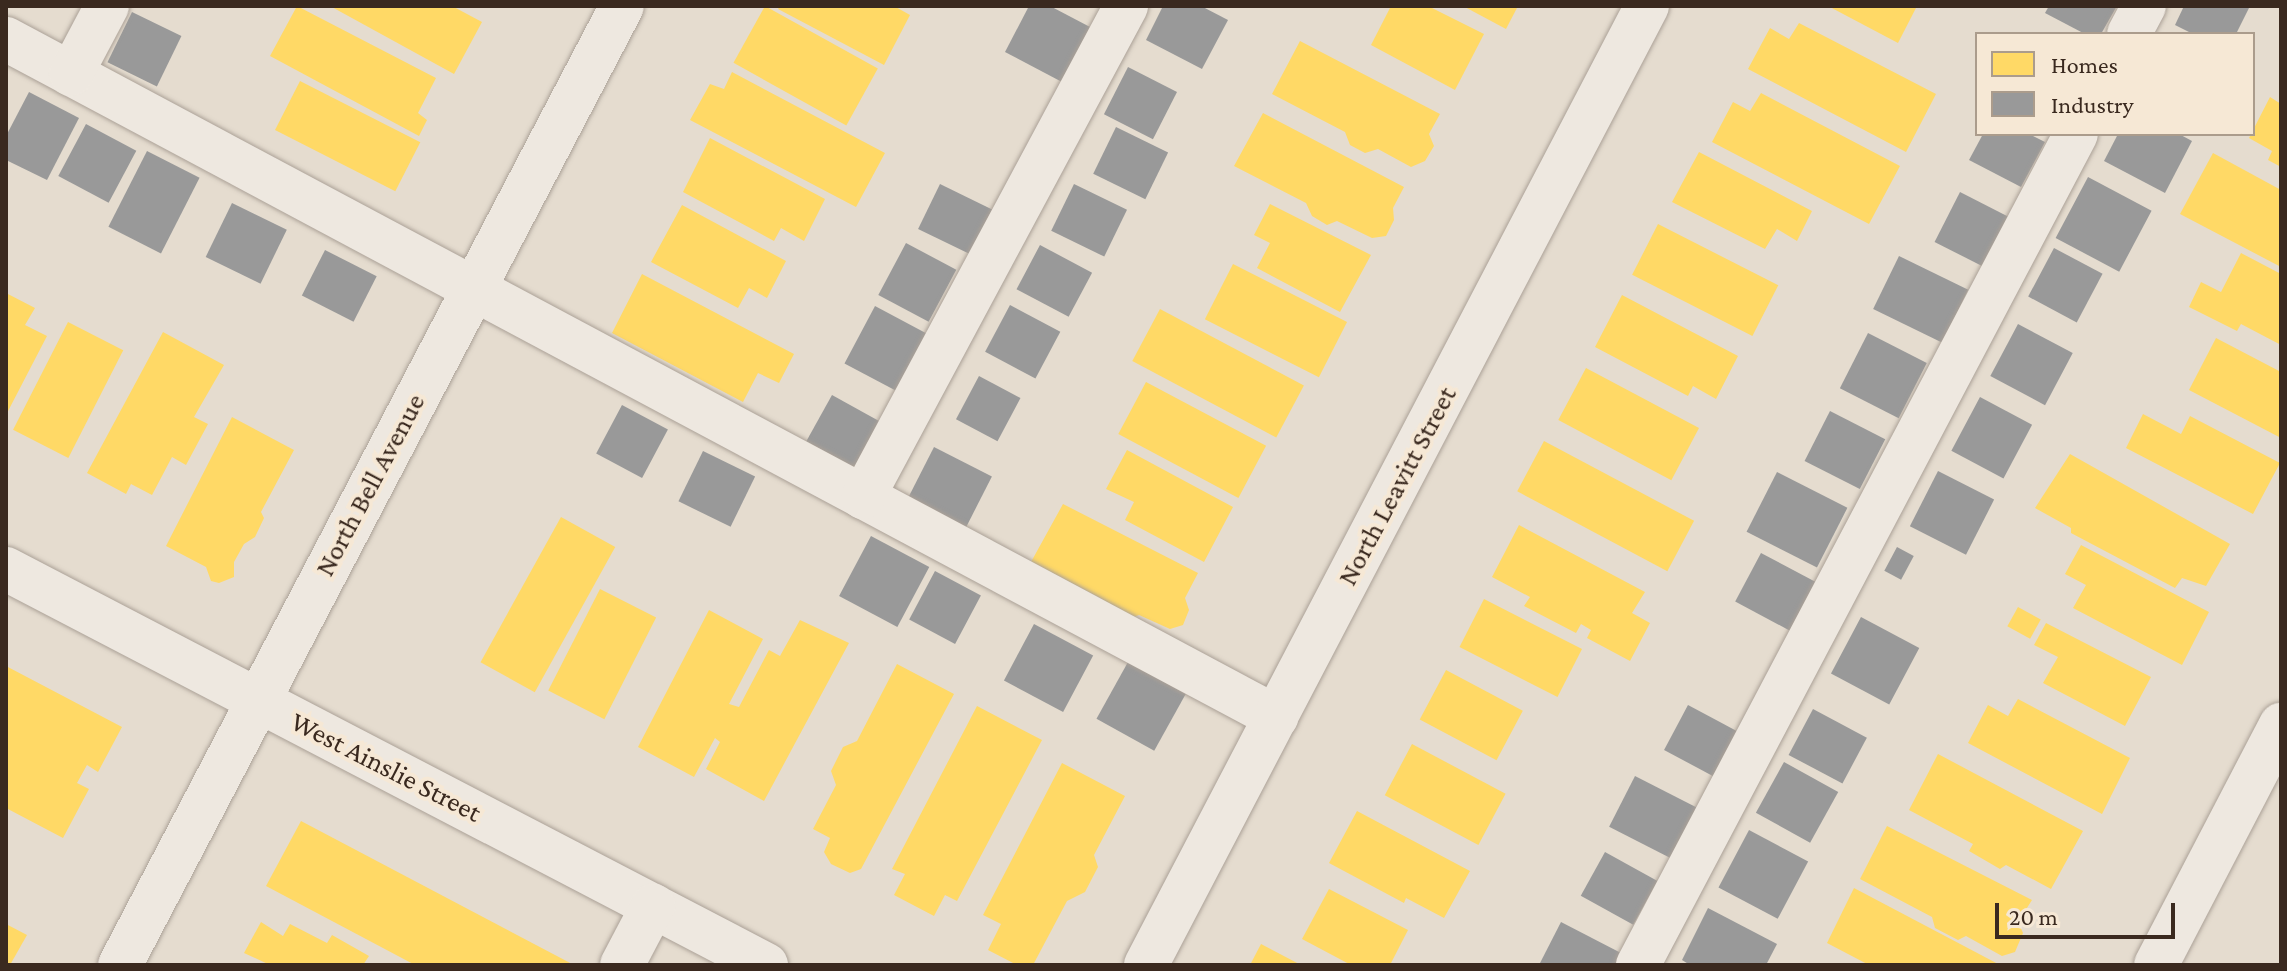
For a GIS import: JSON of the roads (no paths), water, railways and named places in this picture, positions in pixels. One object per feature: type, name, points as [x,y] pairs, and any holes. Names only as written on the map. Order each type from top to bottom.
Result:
[{"type":"street","points":[[71,74],[107,6]]},
{"type":"street","name":"North Bell Avenue","points":[[120,965],[622,6]]},
{"type":"street","points":[[863,497],[1126,6]]},
{"type":"street","name":"North Leavitt Street","points":[[1146,965],[1647,6]]},
{"type":"street","points":[[2130,32],[2144,6]]},
{"type":"street","points":[[6,39],[1276,717]]},
{"type":"street","points":[[1638,965],[2075,136]]},
{"type":"street","name":"West Ainslie Street","points":[[6,569],[766,965]]},
{"type":"street","points":[[2156,965],[2281,725]]},
{"type":"street","points":[[622,965],[653,906]]}]
